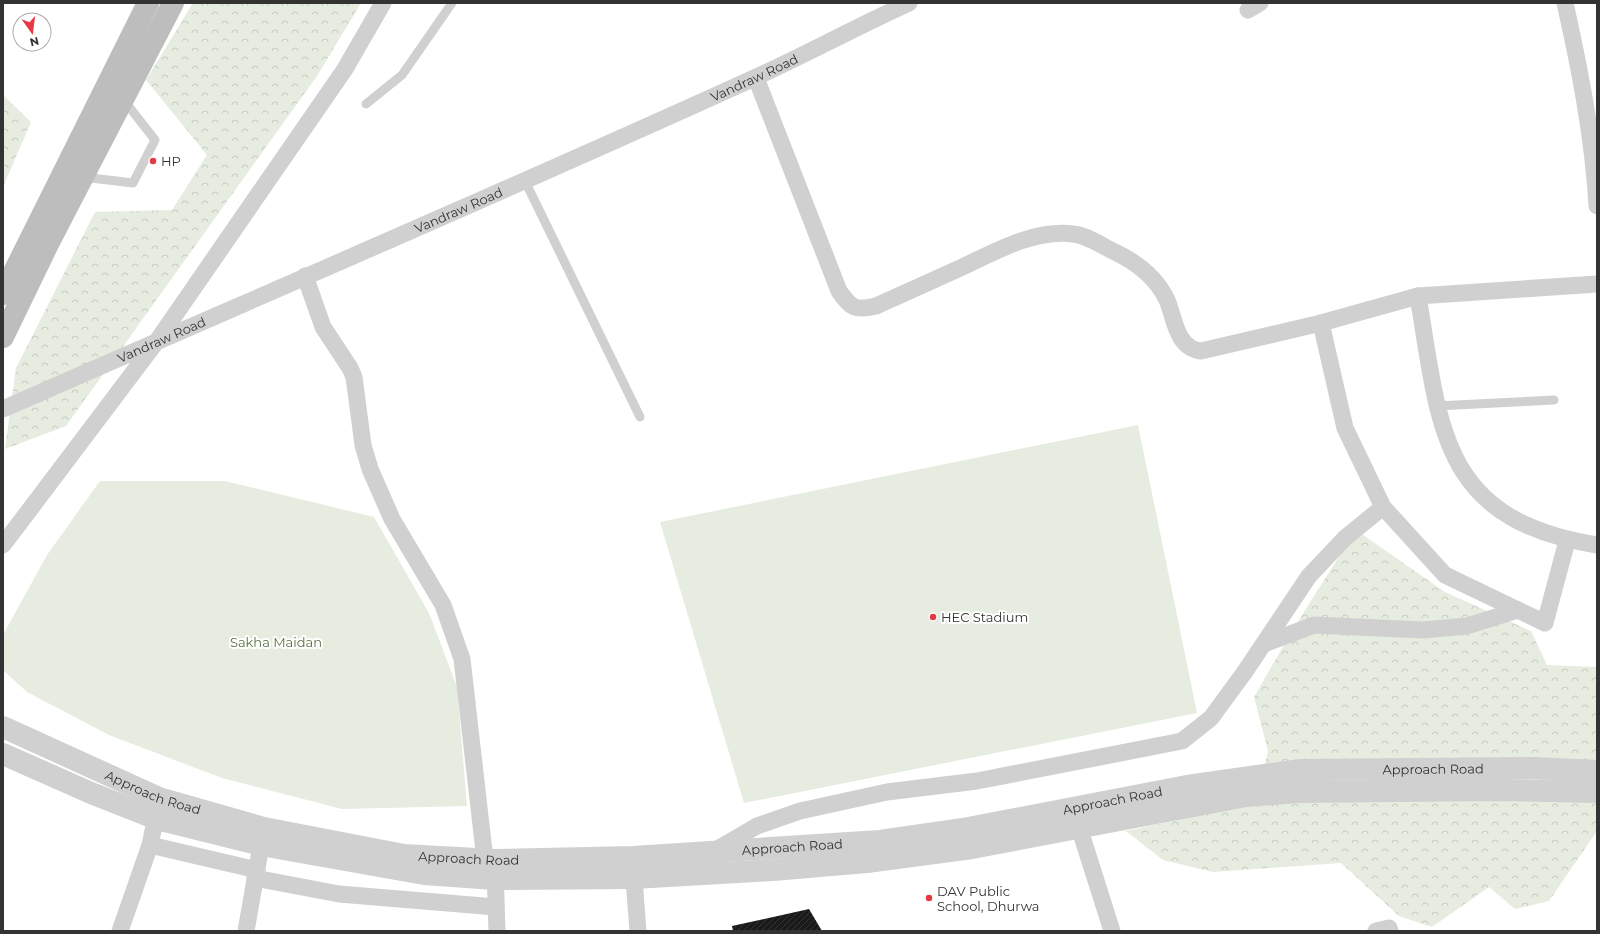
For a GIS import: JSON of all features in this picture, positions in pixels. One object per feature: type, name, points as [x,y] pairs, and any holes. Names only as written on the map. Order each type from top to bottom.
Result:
[{"type":"main road","points":[[3,337],[83,177],[148,3]]},
{"type":"main road","points":[[3,294],[116,91],[173,3]]},
{"type":"street","points":[[3,545],[157,341],[345,69],[383,3]]},
{"type":"street","name":"Vandraw Road","points":[[3,408],[525,181],[756,78],[860,25],[909,3]]},
{"type":"street","points":[[1564,3],[1582,80],[1595,166],[1597,206]]},
{"type":"street","points":[[756,78],[839,291],[848,303],[856,309],[876,306],[1009,245],[1057,233],[1075,234],[1097,243],[1129,258],[1149,274],[1166,299],[1178,333],[1189,348],[1195,350],[1212,349],[1321,323],[1418,296],[1597,284]]},
{"type":"street","points":[[305,276],[323,327],[347,363],[354,378],[362,438],[370,469],[392,519],[443,605],[456,637],[462,659],[492,866],[497,931]]},
{"type":"street","points":[[1418,296],[1436,406],[1455,460],[1476,490],[1493,506],[1510,517],[1534,529],[1567,540],[1597,545]]},
{"type":"street","points":[[1321,323],[1345,428],[1383,507],[1445,575],[1545,622],[1567,540]]},
{"type":"street","points":[[712,852],[757,826],[800,811],[887,792],[977,781],[1182,741],[1211,718],[1264,644],[1309,576],[1345,538],[1383,507]]},
{"type":"street","points":[[1264,644],[1314,625],[1423,630],[1467,626],[1518,610]]},
{"type":"street","name":"Approach Road","points":[[3,727],[160,798],[262,836]]},
{"type":"street","name":"Approach Road","points":[[3,754],[91,793],[157,819],[262,836],[492,866],[772,870],[867,862],[972,848],[1246,796],[1298,792],[1500,790],[1597,792]]},
{"type":"street","name":"Approach Road","points":[[633,868],[712,852],[880,841],[963,829],[1187,786],[1300,770],[1534,768],[1597,771]]},
{"type":"street","points":[[120,931],[150,845],[157,819],[160,798]]},
{"type":"street","points":[[1079,827],[1112,931]]},
{"type":"street","points":[[246,931],[262,836]]},
{"type":"street","points":[[150,845],[256,874],[339,894],[496,907]]},
{"type":"street","points":[[633,868],[638,931]]},
{"type":"street","points":[[1376,931],[1389,928],[1390,931]]},
{"type":"lane","points":[[366,104],[402,75],[452,3]]},
{"type":"lane","points":[[83,177],[133,184],[155,140],[116,91]]},
{"type":"lane","points":[[525,181],[640,417]]},
{"type":"lane","points":[[1436,406],[1554,400]]},
{"type":"green space","points":[[193,3],[361,3],[317,76],[66,426],[5,449],[16,368],[95,212],[172,210],[207,155],[146,80]]},
{"type":"green space","points":[[3,95],[31,122],[3,187]]},
{"type":"green space","name":"HEC Stadium","points":[[1138,425],[1197,713],[744,803],[660,522]]},
{"type":"green space","name":"Sakha Maidan","points":[[100,481],[225,481],[374,517],[429,613],[457,687],[467,806],[342,809],[222,778],[109,735],[27,692],[3,670],[3,635],[47,555]]},
{"type":"green space","points":[[1356,530],[1445,592],[1531,631],[1547,665],[1597,667],[1597,831],[1549,901],[1515,909],[1489,887],[1432,927],[1399,916],[1341,863],[1213,872],[1163,860],[1126,831],[1256,803],[1268,751],[1254,697],[1295,626]]},
{"type":"building","points":[[809,909],[822,931],[733,931],[732,926]]},
{"type":"place","name":"HP","points":[[153,161]]},
{"type":"place","name":"HEC Stadium","points":[[933,617]]},
{"type":"place","name":"DAV Public School, Dhurwa","points":[[929,898]]}]
